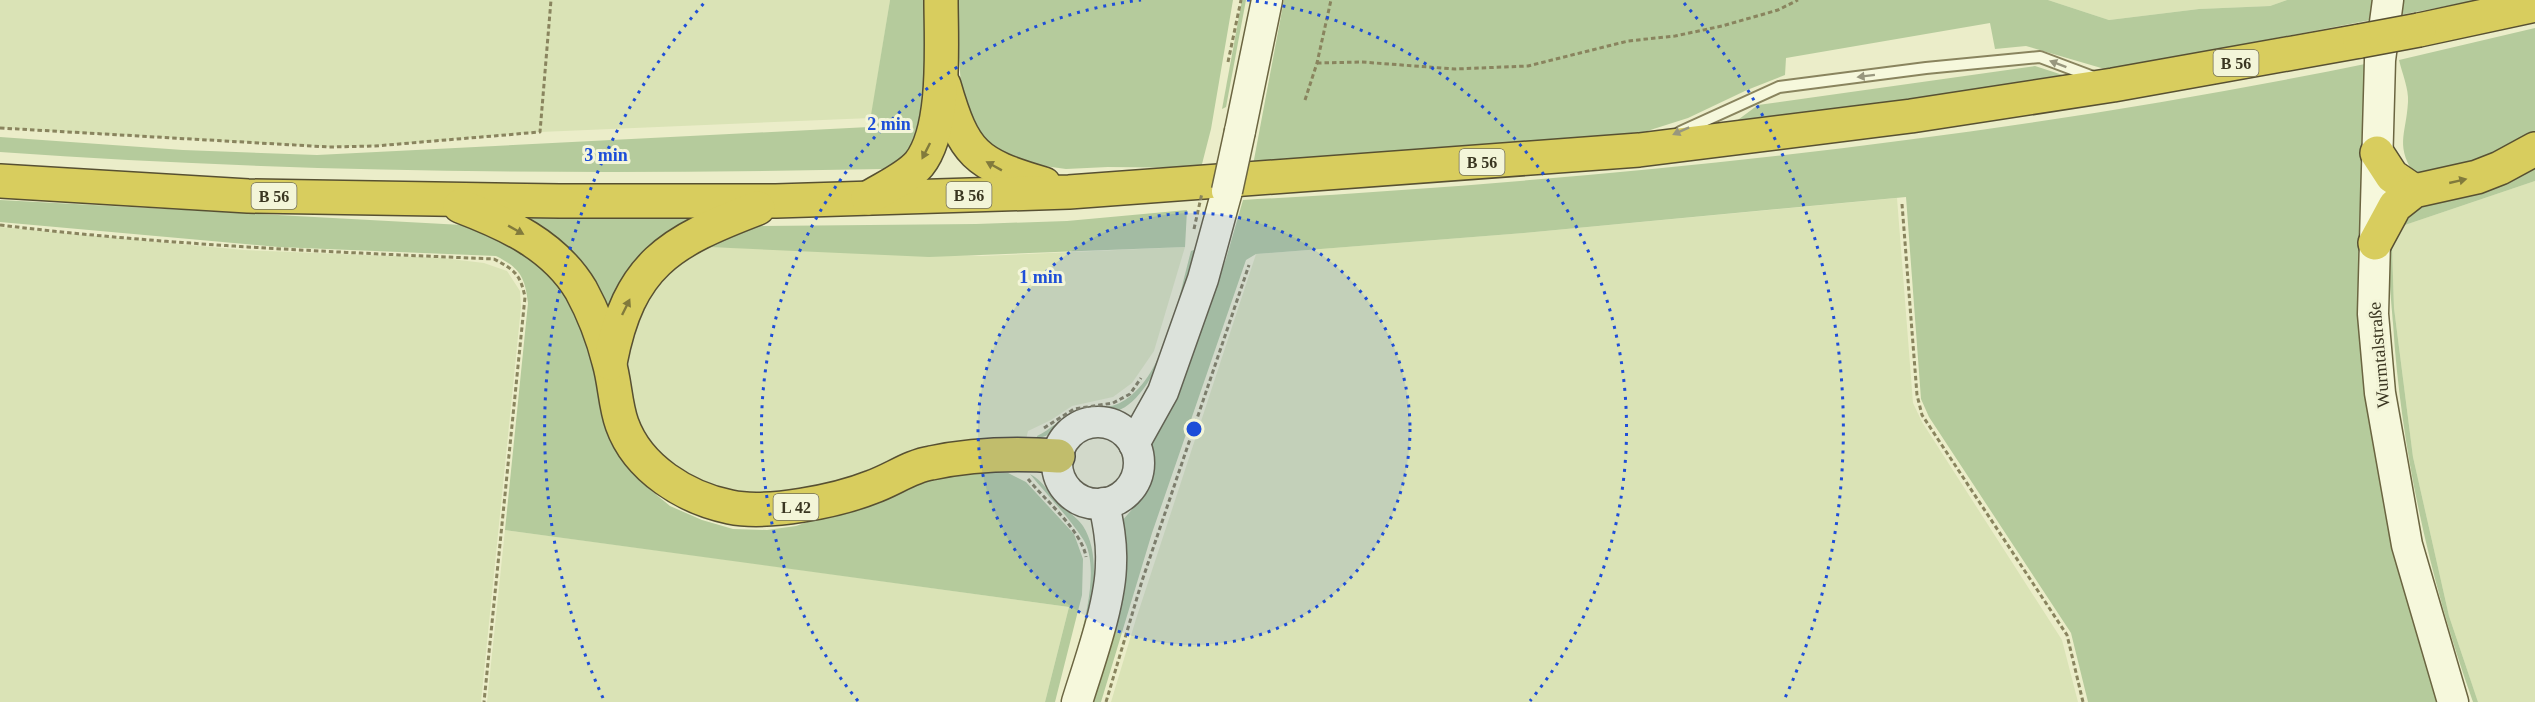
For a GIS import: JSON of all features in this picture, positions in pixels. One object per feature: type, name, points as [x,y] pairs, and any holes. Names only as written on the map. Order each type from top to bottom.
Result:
[{"type":"highway","name":"B 56","points":[[868,198],[917,166],[928,150],[942,74],[941,0]]},
{"type":"highway","name":"B 56","points":[[0,180],[248,196],[442,199],[776,201],[1069,192],[1639,150],[1911,116],[2113,85],[2419,30],[2535,5]]},
{"type":"highway","name":"B 56","points":[[942,74],[955,123],[967,143],[987,163],[1007,173],[1069,192]]},
{"type":"highway","points":[[2375,243],[2395,206],[2414,191],[2477,177],[2500,168],[2535,149]]},
{"type":"highway","points":[[2377,153],[2386,170],[2414,191]]},
{"type":"highway","points":[[442,199],[519,231],[555,258],[581,290],[609,363]]},
{"type":"highway","points":[[609,363],[616,330],[628,302],[641,279],[658,261],[676,245],[699,231],[776,201]]},
{"type":"highway","name":"L 42","points":[[609,363],[622,425],[638,453],[660,475],[688,494],[731,507],[790,508],[870,488],[929,463],[1014,453],[1044,455]]},
{"type":"main road","points":[[1124,435],[1174,361],[1203,279],[1240,131],[1267,0]]},
{"type":"main road","name":"Wurmtalstraße","points":[[2388,0],[2380,60],[2373,314],[2380,393],[2407,545],[2453,702]]},
{"type":"main road","points":[[1094,423],[1124,435],[1138,457],[1135,481],[1126,493],[1116,500],[1104,503],[1091,503],[1069,492],[1058,469],[1044,455],[1076,429],[1094,423]]},
{"type":"main road","points":[[1077,702],[1101,618],[1111,566],[1111,542],[1104,503]]},
{"type":"lane","points":[[1639,150],[1779,87],[1926,68],[2040,57],[2113,85]]},
{"type":"path","points":[[0,128],[329,147],[375,146],[540,132],[551,0]]},
{"type":"path","points":[[1305,100],[1317,63],[1331,0]]},
{"type":"path","points":[[1317,63],[1362,62],[1455,69],[1528,66],[1628,41],[1675,36],[1722,26],[1778,10],[1798,0]]},
{"type":"path","points":[[1902,204],[1917,395],[1922,415],[2067,635],[2083,702]]},
{"type":"path","points":[[0,225],[108,238],[249,248],[494,259],[518,274],[525,297],[484,702]]},
{"type":"path","points":[[1106,702],[1142,582],[1248,265]]},
{"type":"path","points":[[1087,562],[1084,546],[1076,534],[1026,477],[1044,455],[1032,433],[1047,427],[1074,409],[1113,403],[1130,394],[1142,378]]},
{"type":"green space","points":[[0,0],[890,0],[871,118],[540,132],[375,146],[329,147],[0,128]]},
{"type":"green space","points":[[890,0],[931,0],[928,135],[916,150],[883,169],[662,172],[441,171],[221,164],[0,152],[0,137],[183,150],[317,155],[869,127]]},
{"type":"green space","points":[[955,0],[1233,0],[1211,129],[1201,168],[1066,169],[1030,164],[994,154],[963,115]]},
{"type":"green space","points":[[1242,0],[1246,0],[1226,107],[1222,109]]},
{"type":"green space","points":[[1284,0],[2048,0],[2109,20],[2199,9],[2270,6],[2287,0],[2379,0],[2376,19],[2108,70],[2026,46],[1995,49],[1990,23],[1786,58],[1785,75],[1688,118],[1644,132],[1253,165]]},
{"type":"green space","points":[[2048,0],[2287,0],[2270,6],[2199,9],[2109,20]]},
{"type":"green space","points":[[2403,0],[2478,0],[2400,15]]},
{"type":"green space","points":[[2535,28],[2535,136],[2507,152],[2417,178],[2410,167],[2404,149],[2408,97],[2399,60]]},
{"type":"green space","points":[[2370,63],[2362,207],[2442,702],[2088,702],[2071,633],[1929,417],[1921,399],[1906,197],[1524,233],[1256,254],[1246,260],[1152,533],[1101,702],[1085,702],[1121,522],[1149,490],[1152,476],[1150,445],[1185,366],[1226,259],[1243,200],[1526,180],[1809,152],[2090,114]]},
{"type":"green space","points":[[2035,66],[2072,78],[2069,81],[1735,122],[1758,105]]},
{"type":"green space","points":[[2535,159],[2535,181],[2403,226],[2417,209],[2417,199]]},
{"type":"green space","points":[[2535,181],[2535,702],[2478,702],[2449,616],[2413,457],[2394,308],[2392,246],[2402,226]]},
{"type":"green space","points":[[1897,198],[1913,403],[1922,422],[2062,640],[2078,702],[1111,702],[1256,254],[1524,233]]},
{"type":"green space","points":[[0,200],[481,226],[526,248],[580,310],[630,467],[647,487],[670,506],[702,520],[733,529],[767,530],[796,526],[954,470],[1008,473],[1026,482],[1074,534],[1083,559],[1082,595],[1055,702],[1045,702],[1069,607],[505,530],[528,303],[520,274],[496,256],[278,247],[0,222]]},
{"type":"green space","points":[[1187,210],[1185,247],[929,257],[708,247],[753,226],[1067,221]]},
{"type":"green space","points":[[498,213],[711,218],[607,336]]},
{"type":"green space","points":[[0,227],[244,250],[442,258],[484,263],[507,271],[520,291],[521,307],[481,702],[0,702]]},
{"type":"green space","points":[[2401,228],[2392,246],[2394,308],[2413,457],[2449,616],[2478,702],[2473,702],[2443,610],[2410,467],[2397,371],[2389,275],[2390,250],[2394,239]]},
{"type":"green space","points":[[708,247],[982,256],[1185,247],[1154,351],[1132,383],[1113,397],[1072,406],[1028,431],[1026,440],[794,496],[738,494],[694,482],[646,442],[629,398],[623,359],[638,302],[667,271]]},
{"type":"green space","points":[[1197,249],[1178,316],[1157,367],[1144,388],[1129,404],[1113,412],[1076,417],[1037,439],[1037,436],[1071,414],[1119,403],[1139,388],[1161,353],[1176,311],[1191,251]]},
{"type":"green space","points":[[1030,474],[1039,480],[1081,523],[1091,544],[1094,565],[1090,612],[1066,702],[1061,702],[1079,643],[1089,596],[1091,574],[1089,555],[1077,530]]},
{"type":"green space","points":[[505,530],[1069,607],[1045,702],[487,702]]}]
